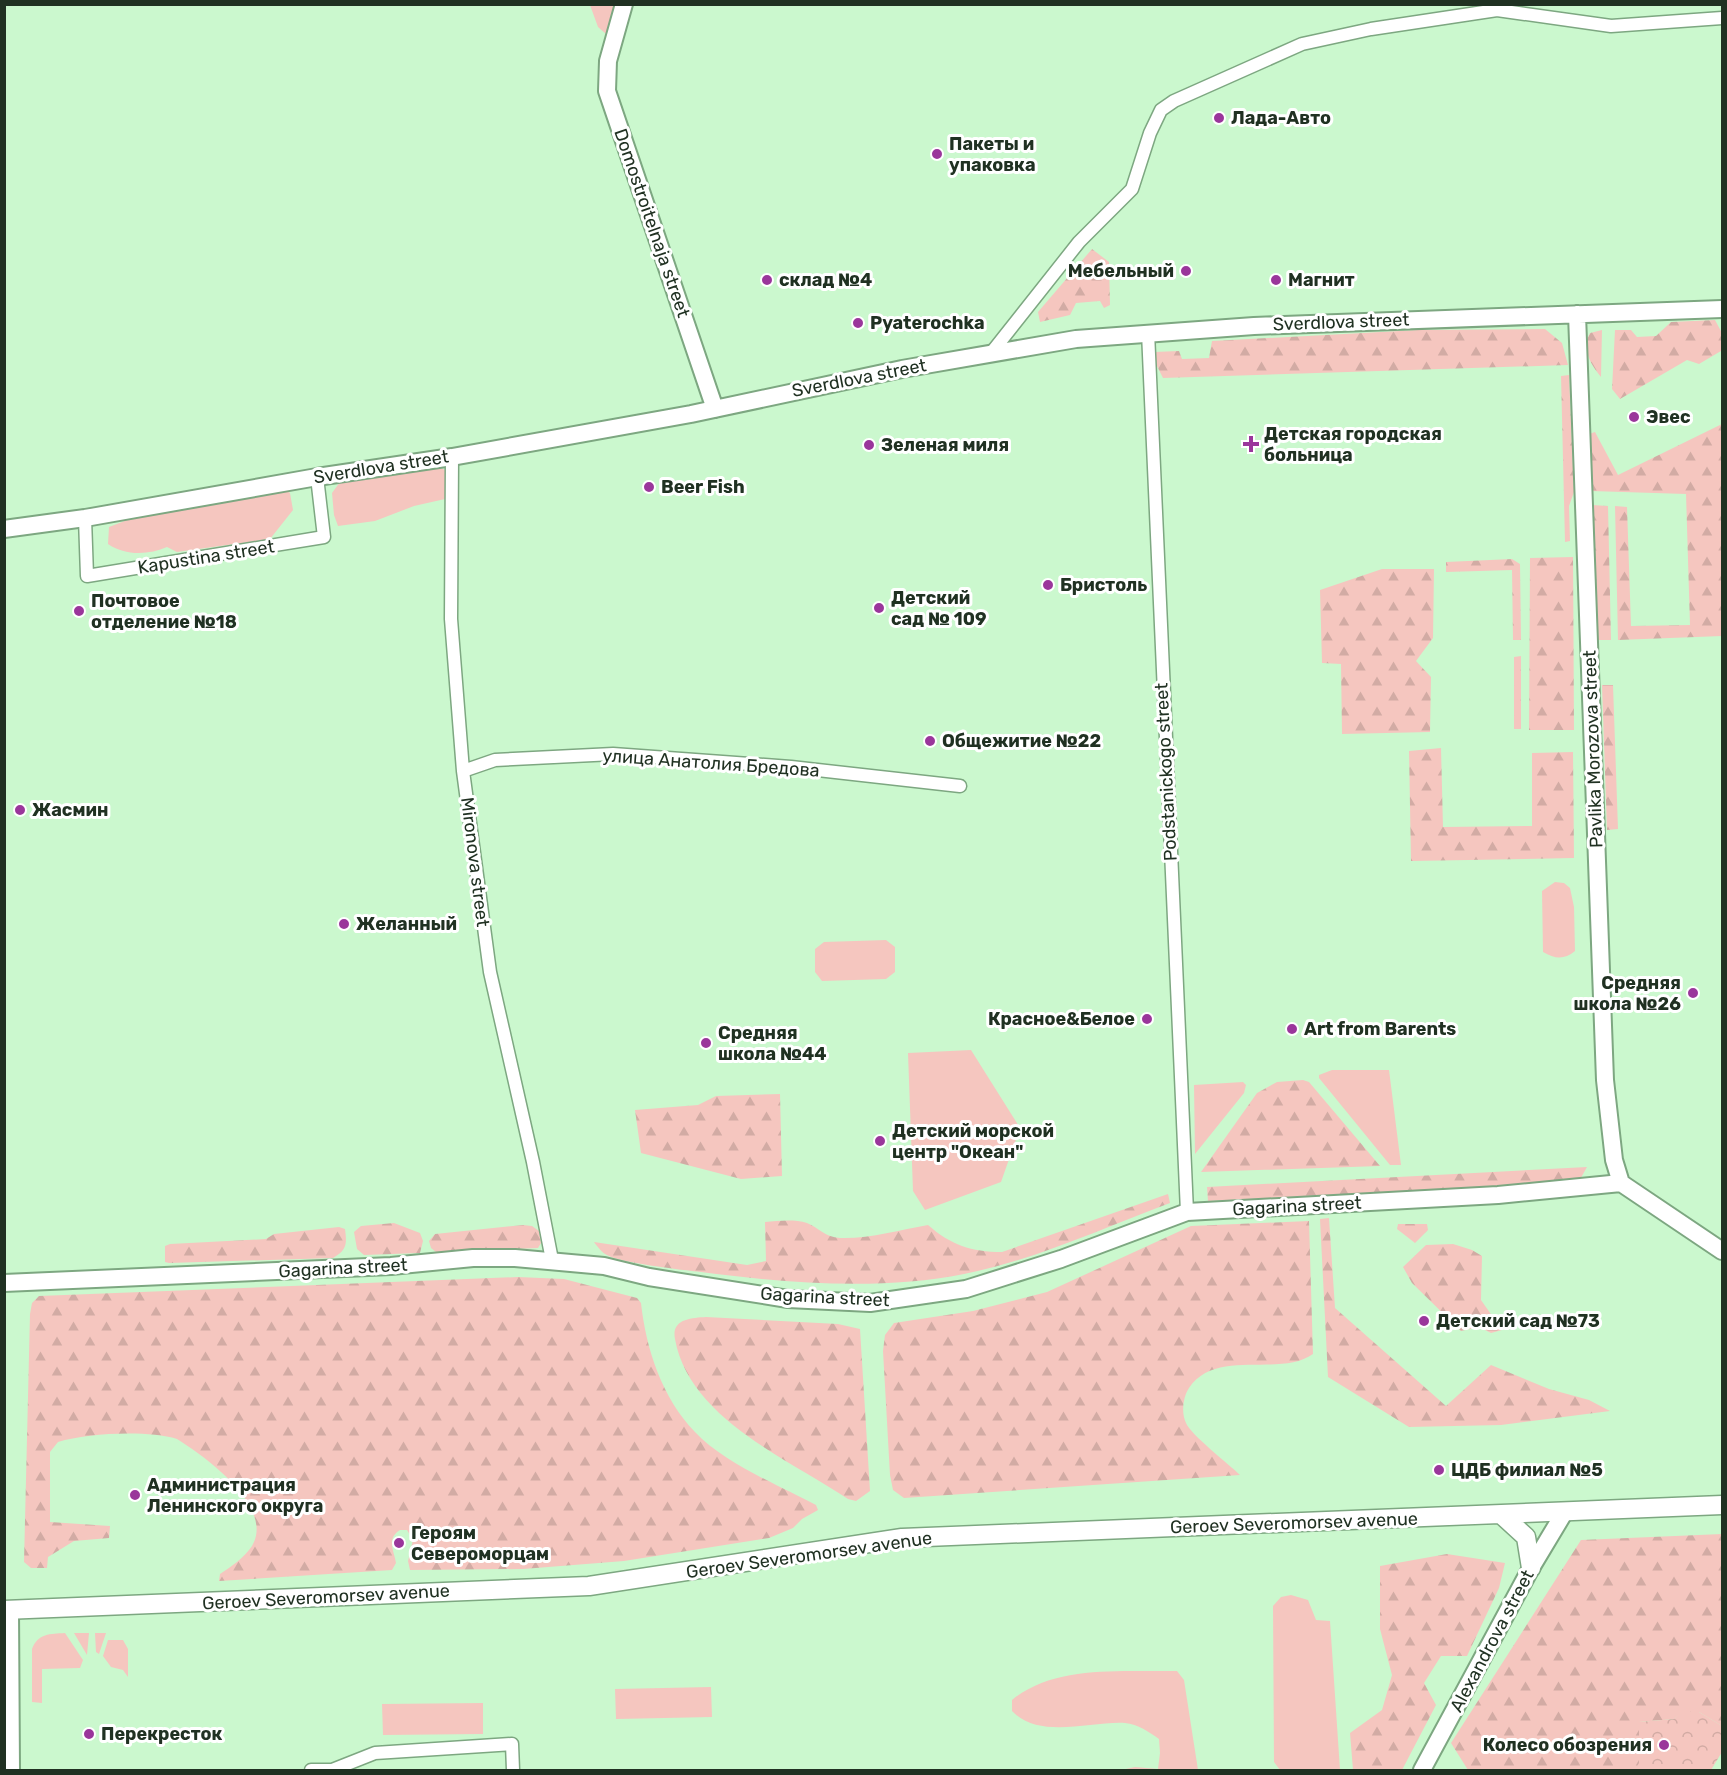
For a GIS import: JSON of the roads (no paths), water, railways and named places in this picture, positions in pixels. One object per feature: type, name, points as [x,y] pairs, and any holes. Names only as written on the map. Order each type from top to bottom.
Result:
[{"type":"main road","name":"Geroev Severomorsev avenue","points":[[7,1610],[589,1586],[902,1539],[1503,1516],[1722,1505]]},
{"type":"main road","points":[[1503,1516],[1526,1537],[1531,1568]]},
{"type":"street","name":"Domostroitelnaja street","points":[[624,4],[608,61],[607,91],[715,409]]},
{"type":"street","name":"Domostroitelnaja street","points":[[616,35],[637,4]]},
{"type":"street","points":[[992,352],[1079,242],[1132,189],[1150,133],[1161,110],[1174,101],[1302,44],[1371,29],[1486,11],[1551,15],[1611,26],[1722,18]]},
{"type":"street","name":"Sverdlova street","points":[[4,529],[85,518],[317,477],[453,457],[715,409],[992,352],[1076,339],[1148,332],[1722,309]]},
{"type":"street","name":"Pavlika Morozova street","points":[[1577,314],[1605,1080],[1614,1160],[1621,1183]]},
{"type":"street","name":"Podstanickogo street","points":[[1148,332],[1187,1212]]},
{"type":"street","name":"Mironova street","points":[[453,457],[451,619],[463,771],[490,972],[533,1162],[552,1260]]},
{"type":"street","name":"Kapustina street","points":[[85,518],[87,576],[324,537],[317,477]]},
{"type":"street","name":"улица Анатолия Бредова","points":[[463,771],[495,760],[613,754],[791,767],[960,786]]},
{"type":"street","points":[[1621,1183],[1722,1251]]},
{"type":"street","name":"Gagarina street","points":[[4,1283],[391,1266],[474,1258],[552,1260],[788,1299],[870,1303],[966,1289],[1061,1258],[1187,1212],[1498,1195],[1621,1183]]},
{"type":"street","name":"Alexandrova street","points":[[1422,1770],[1531,1568],[1564,1513]]},
{"type":"street","points":[[7,1610],[12,1770]]},
{"type":"street","points":[[311,1770],[332,1770],[375,1753],[512,1744],[513,1770]]},
{"type":"place","name":"Лада-Авто","points":[[1219,118]]},
{"type":"place","name":"Пакеты и упаковка","points":[[937,154]]},
{"type":"place","name":"Мебельный","points":[[1186,271]]},
{"type":"place","name":"склад №4","points":[[767,280]]},
{"type":"place","name":"Магнит","points":[[1276,280]]},
{"type":"place","name":"Pyaterochka","points":[[858,323]]},
{"type":"place","name":"Эвес","points":[[1634,417]]},
{"type":"place","name":"Детская городская больница","points":[[1251,444]]},
{"type":"place","name":"Зеленая миля","points":[[869,445]]},
{"type":"place","name":"Beer Fish","points":[[649,487]]},
{"type":"place","name":"Бристоль","points":[[1048,585]]},
{"type":"place","name":"Детский сад № 109","points":[[879,608]]},
{"type":"place","name":"Почтовое отделение №18","points":[[79,611]]},
{"type":"place","name":"Общежитие №22","points":[[930,741]]},
{"type":"place","name":"Жасмин","points":[[20,810]]},
{"type":"place","name":"Желанный","points":[[344,924]]},
{"type":"place","name":"Средняя школа №26","points":[[1693,993]]},
{"type":"place","name":"Красное&Белое","points":[[1147,1019]]},
{"type":"place","name":"Art from Barents","points":[[1292,1029]]},
{"type":"place","name":"Средняя школа №44","points":[[706,1043]]},
{"type":"place","name":"Детский морской центр \"Океан\"","points":[[880,1141]]},
{"type":"place","name":"Детский сад №73","points":[[1424,1321]]},
{"type":"place","name":"ЦДБ филиал №5","points":[[1439,1470]]},
{"type":"place","name":"Администрация Ленинского округа","points":[[135,1495]]},
{"type":"place","name":"Героям Cевероморцам","points":[[399,1543]]},
{"type":"place","name":"Перекресток","points":[[89,1734]]},
{"type":"place","name":"Колесо обозрения","points":[[1664,1745]]}]
